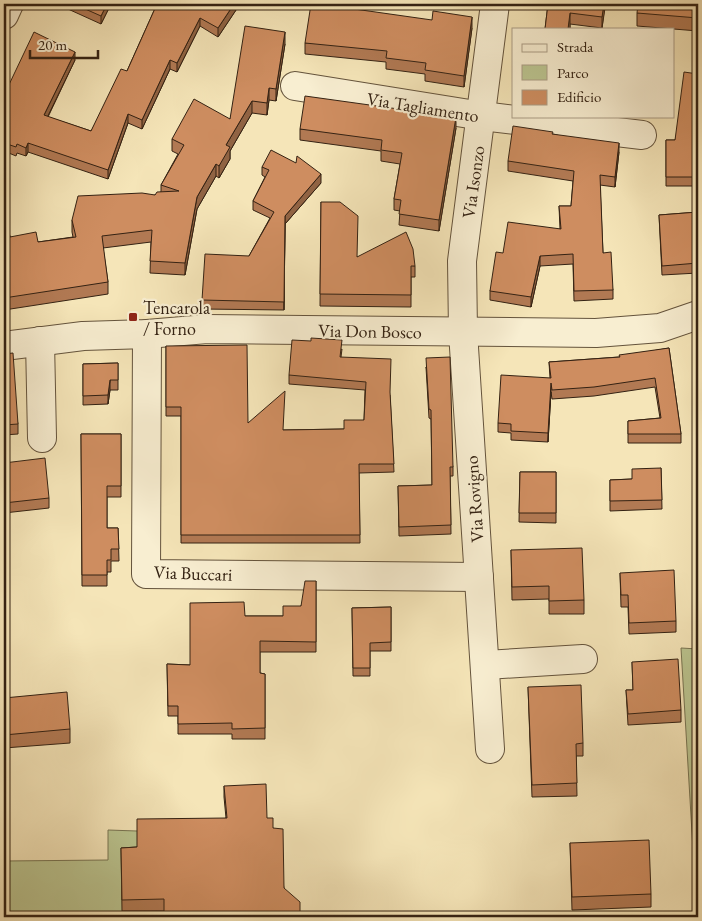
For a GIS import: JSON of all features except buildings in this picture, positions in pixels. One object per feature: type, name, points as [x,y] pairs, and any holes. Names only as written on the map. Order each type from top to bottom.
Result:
[{"type":"street","points":[[4,14],[9,4]]},
{"type":"street","name":"Via Isonzo","points":[[463,332],[462,262],[495,4]]},
{"type":"street","name":"Via Tagliamento","points":[[295,86],[482,116],[642,135]]},
{"type":"street","name":"Via Don Bosco","points":[[4,346],[83,336],[147,334],[206,329],[606,332],[660,328],[698,314]]},
{"type":"street","name":"Via Rovigno","points":[[463,332],[490,749]]},
{"type":"street","name":"Via Buccari","points":[[147,334],[146,574],[479,577]]},
{"type":"street","points":[[40,341],[42,438]]},
{"type":"street","points":[[486,665],[583,659]]},
{"type":"green space","points":[[681,648],[698,649],[698,917],[697,917]]},
{"type":"green space","points":[[108,830],[137,831],[284,906],[300,917],[4,917],[4,861],[108,860]]},
{"type":"place","name":"Tencarola / Forno","points":[[133,317]]}]
